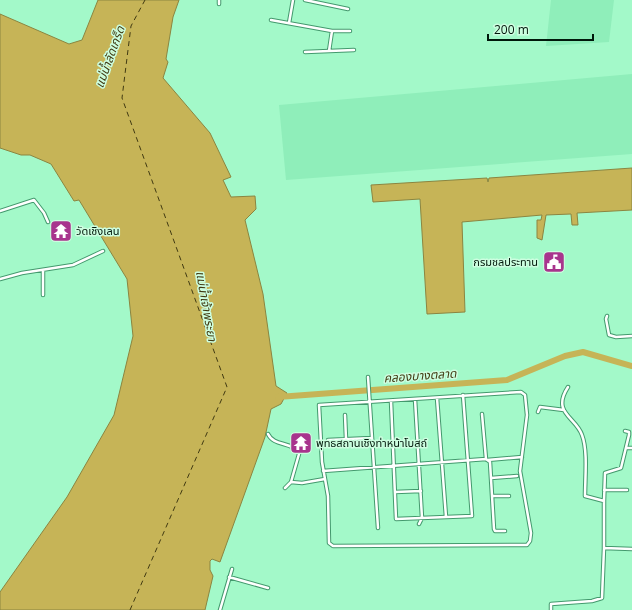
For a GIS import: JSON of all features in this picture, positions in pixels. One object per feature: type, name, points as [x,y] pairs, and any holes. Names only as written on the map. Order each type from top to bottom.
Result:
[{"type":"street","points":[[289,23],[293,0]]},
{"type":"street","points":[[305,0],[326,2],[348,9]]},
{"type":"street","points":[[271,20],[332,31],[350,31]]},
{"type":"street","points":[[329,51],[332,31]]},
{"type":"street","points":[[305,52],[354,50]]},
{"type":"street","points":[[0,211],[34,200],[44,213],[48,222]]},
{"type":"street","points":[[0,279],[22,273],[73,265],[103,251]]},
{"type":"street","points":[[43,270],[43,295]]},
{"type":"street","points":[[607,316],[606,319],[609,335],[616,337],[632,336]]},
{"type":"street","points":[[368,377],[378,528]]},
{"type":"street","points":[[568,387],[564,393],[564,410],[582,434],[584,445],[585,496],[604,501]]},
{"type":"street","points":[[521,392],[525,395],[527,415],[520,470],[531,533],[530,541],[527,545],[333,546],[328,540],[328,496],[323,471],[319,405],[437,398],[521,392]]},
{"type":"street","points":[[391,401],[396,519],[446,517],[472,515],[463,396]]},
{"type":"street","points":[[437,398],[446,517]]},
{"type":"street","points":[[415,399],[422,518],[419,524]]},
{"type":"street","points":[[538,412],[540,407],[564,410]]},
{"type":"street","points":[[482,414],[486,459],[490,462],[494,530],[505,531]]},
{"type":"street","points":[[345,415],[346,439]]},
{"type":"street","points":[[551,610],[551,604],[600,600],[603,595],[604,473],[621,468],[627,448],[629,432],[625,430]]},
{"type":"street","points":[[268,434],[274,441],[294,447],[298,450],[299,458],[291,482],[285,488]]},
{"type":"street","points":[[328,440],[372,438]]},
{"type":"street","points":[[627,448],[632,448]]},
{"type":"street","points":[[323,471],[522,457]]},
{"type":"street","points":[[491,478],[517,476]]},
{"type":"street","points":[[291,482],[302,483],[325,479]]},
{"type":"street","points":[[604,490],[627,490]]},
{"type":"street","points":[[395,492],[421,491]]},
{"type":"street","points":[[492,496],[510,496]]},
{"type":"street","points":[[604,548],[632,549]]},
{"type":"street","points":[[220,610],[232,569]]},
{"type":"street","points":[[230,578],[268,588]]},
{"type":"shaded area","points":[[551,0],[614,0],[609,42],[546,46]]},
{"type":"shaded area","points":[[632,74],[632,154],[286,180],[279,105]]},
{"type":"water","points":[[98,0],[179,0],[173,17],[166,59],[168,62],[163,78],[210,133],[231,177],[223,180],[231,197],[255,196],[256,209],[245,220],[263,294],[276,386],[287,393],[281,404],[271,409],[265,437],[220,562],[212,559],[210,561],[210,570],[213,576],[205,610],[0,610],[0,592],[67,497],[114,415],[133,336],[127,279],[79,200],[74,201],[51,164],[30,155],[21,155],[0,148],[0,14],[69,44],[82,40]]},
{"type":"water","points":[[632,168],[632,210],[577,213],[578,225],[572,225],[571,214],[546,215],[542,240],[537,238],[537,220],[541,220],[542,215],[462,222],[465,312],[427,314],[420,199],[373,202],[371,185],[487,178],[488,182],[489,178]]},
{"type":"waterway","name":"คลองบางตลาด","points":[[278,397],[507,380],[565,356],[583,352],[632,366]]},
{"type":"ferry route","points":[[130,610],[227,387],[122,98],[131,26],[145,0]]},
{"type":"place","name":"วัดเชิงเลน","points":[[61,231]]},
{"type":"place","name":"กรมชลประทาน","points":[[554,262]]},
{"type":"place","name":"พุทธสถานเชิงท่าหน้าโบสถ์","points":[[301,443]]},
{"type":"water label","name":"แม่น้ำลัดเกร็ด","points":[[110,57]]},
{"type":"water label","name":"แม่น้ำเจ้าพระยา","points":[[206,306]]}]
